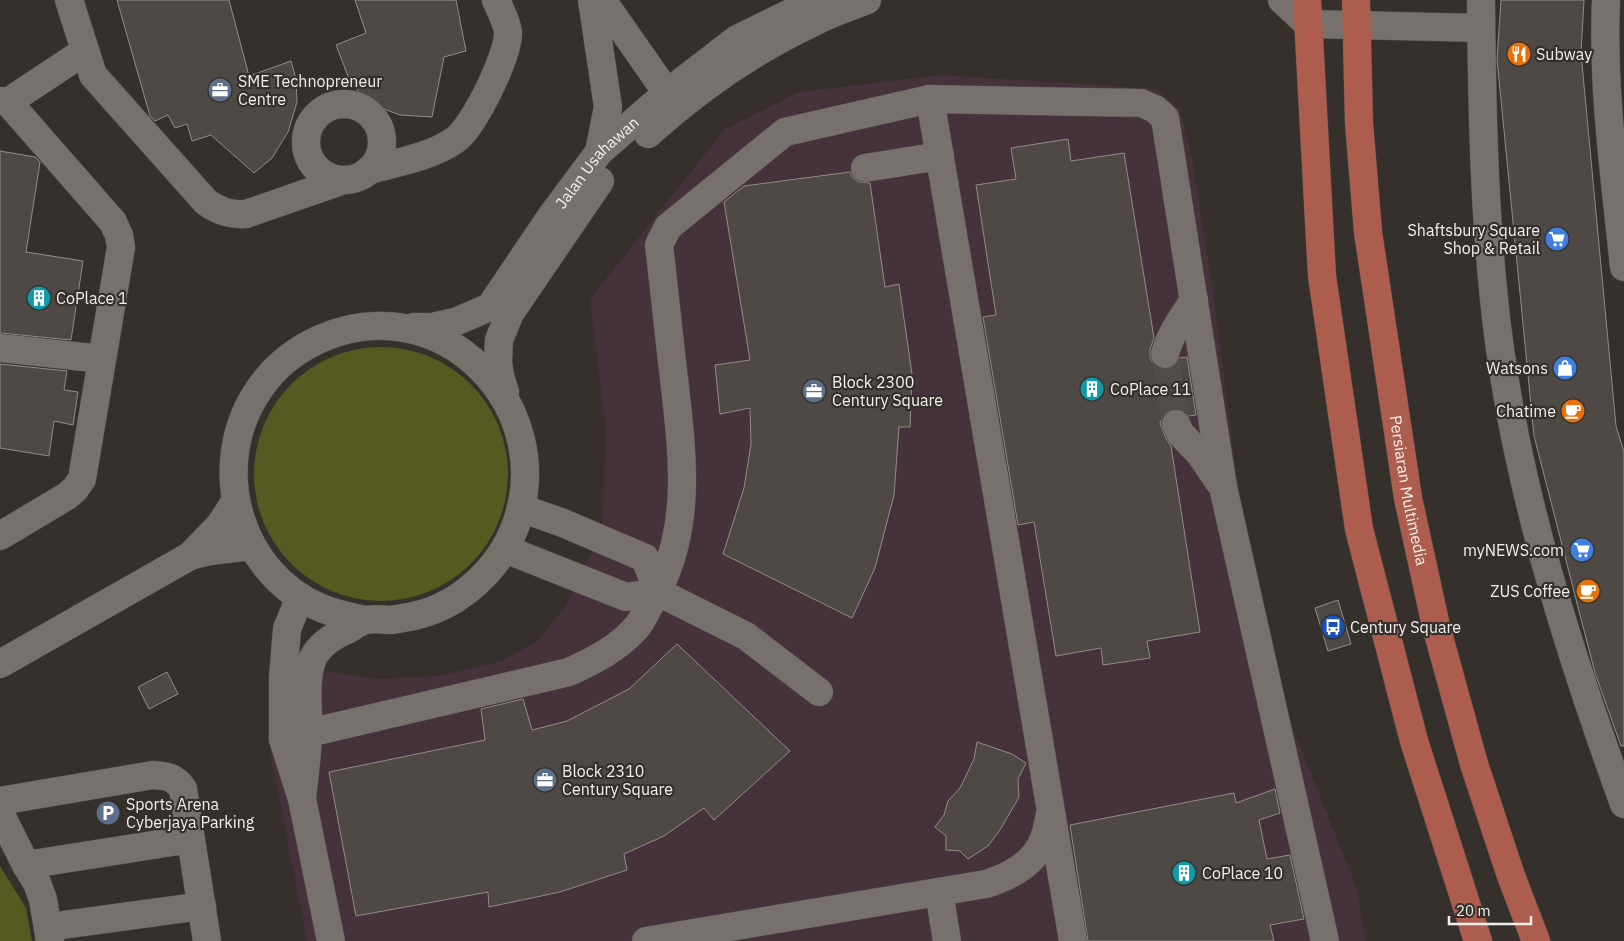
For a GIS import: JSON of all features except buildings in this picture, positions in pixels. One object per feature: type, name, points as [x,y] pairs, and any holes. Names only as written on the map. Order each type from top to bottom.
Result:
[{"type":"main road","points":[[1308,12],[1322,276],[1359,528],[1414,741],[1478,941]]},
{"type":"main road","name":"Persiaran Multimedia","points":[[1356,13],[1359,123],[1368,232],[1408,498],[1436,626],[1474,764],[1510,876],[1536,941]]},
{"type":"street","points":[[69,0],[93,74],[206,202],[220,211],[246,214],[344,180],[358,178],[376,162],[381,150],[382,139],[373,117],[353,105],[342,104],[330,106],[320,112],[312,121],[307,131],[306,143],[308,155],[322,173],[332,178],[344,180]]},
{"type":"street","points":[[369,170],[440,149],[456,140],[468,128],[502,61],[507,46],[508,31],[496,0]]},
{"type":"street","points":[[592,0],[608,108],[600,152]]},
{"type":"street","points":[[602,0],[668,105]]},
{"type":"street","name":"Jalan Usahawan","points":[[512,412],[500,376],[498,361],[499,340],[510,313],[607,171],[668,105],[737,39],[807,4],[838,0]]},
{"type":"street","name":"Jalan Usahawan","points":[[377,326],[432,327],[455,322],[490,307],[550,218],[600,152],[668,105],[746,59],[814,22],[868,0]]},
{"type":"street","points":[[1282,0],[1308,12],[1356,13],[1481,28]]},
{"type":"street","points":[[1481,0],[1483,140],[1489,247],[1497,327],[1517,445],[1541,544],[1580,680],[1624,804]]},
{"type":"street","points":[[1606,0],[1604,35],[1611,141],[1624,267]]},
{"type":"street","points":[[0,536],[67,496],[82,479],[121,247],[119,235],[113,222],[4,101],[84,51]]},
{"type":"street","points":[[930,99],[1073,941]]},
{"type":"street","points":[[296,736],[569,672],[597,659],[622,642],[637,628],[658,592],[671,558],[682,509],[682,452],[659,245],[668,227],[785,132],[930,99],[1141,104],[1155,109],[1165,118],[1223,487],[1325,941]]},
{"type":"street","points":[[865,168],[940,156]]},
{"type":"street","points":[[1165,354],[1167,345],[1176,328],[1194,300]]},
{"type":"street","points":[[377,326],[425,333],[447,343],[468,356],[486,372],[501,391],[512,412],[524,450],[525,489],[521,508],[505,549],[489,571],[468,590],[445,604],[420,615],[393,620],[365,620],[320,608],[300,597],[281,582],[265,565],[252,546],[235,502],[233,478],[238,432],[251,403],[273,371],[290,356],[310,343],[354,328],[377,326]]},
{"type":"street","points":[[0,348],[102,359]]},
{"type":"street","points":[[1176,424],[1180,433],[1200,454],[1223,487]]},
{"type":"street","points":[[190,556],[220,525],[235,502]]},
{"type":"street","points":[[521,508],[563,523],[645,558],[658,592]]},
{"type":"street","points":[[0,664],[190,556],[210,551],[252,546]]},
{"type":"street","points":[[505,549],[626,597],[658,592],[746,636],[819,692]]},
{"type":"street","points":[[300,597],[287,629],[283,678],[296,736],[302,799],[331,941]]},
{"type":"street","points":[[296,736],[314,657],[322,646],[336,634],[365,620]]},
{"type":"street","points":[[0,801],[153,775],[170,776],[183,789],[207,941]]},
{"type":"street","points":[[646,941],[986,884],[1003,879],[1016,872],[1036,853],[1044,840],[1051,811]]},
{"type":"street","points":[[0,813],[44,899],[49,934],[202,906]]},
{"type":"street","points":[[26,865],[191,839]]},
{"type":"street","points":[[939,892],[947,941]]},
{"type":"shaded area","points":[[941,75],[1157,89],[1180,110],[1191,153],[1212,282],[1236,472],[1266,637],[1292,726],[1357,889],[1366,941],[307,941],[270,751],[274,664],[377,679],[438,676],[502,661],[536,642],[565,608],[601,533],[604,494],[605,425],[590,299],[725,129],[799,92]]},
{"type":"green space","points":[[369,347],[393,347],[430,356],[452,368],[471,384],[487,403],[499,425],[506,449],[508,474],[506,499],[499,523],[487,545],[471,564],[452,580],[430,592],[393,601],[369,601],[332,592],[310,580],[283,555],[263,523],[259,511],[254,486],[254,462],[263,425],[275,403],[300,376],[332,356],[344,352]]},
{"type":"green space","points":[[0,866],[26,908],[32,941],[0,941]]},
{"type":"tunnel","points":[[1165,354],[1176,424]]},
{"type":"place","name":"Subway","points":[[1519,54]]},
{"type":"place","name":"SME Technopreneur Centre","points":[[220,90]]},
{"type":"place","name":"Shaftsbury Square Shop & Retail","points":[[1557,239]]},
{"type":"place","name":"CoPlace 1","points":[[39,298]]},
{"type":"place","name":"Watsons","points":[[1565,368]]},
{"type":"place","name":"CoPlace 11","points":[[1092,389]]},
{"type":"place","name":"Block 2300 Century Square","points":[[814,391]]},
{"type":"place","name":"Chatime","points":[[1573,411]]},
{"type":"place","name":"myNEWS.com","points":[[1582,550]]},
{"type":"place","name":"ZUS Coffee","points":[[1588,591]]},
{"type":"place","name":"Century Square","points":[[1333,627]]},
{"type":"place","name":"Block 2310 Century Square","points":[[545,780]]},
{"type":"place","name":"Sports Arena Cyberjaya Parking","points":[[108,813]]},
{"type":"place","name":"CoPlace 10","points":[[1184,873]]}]
